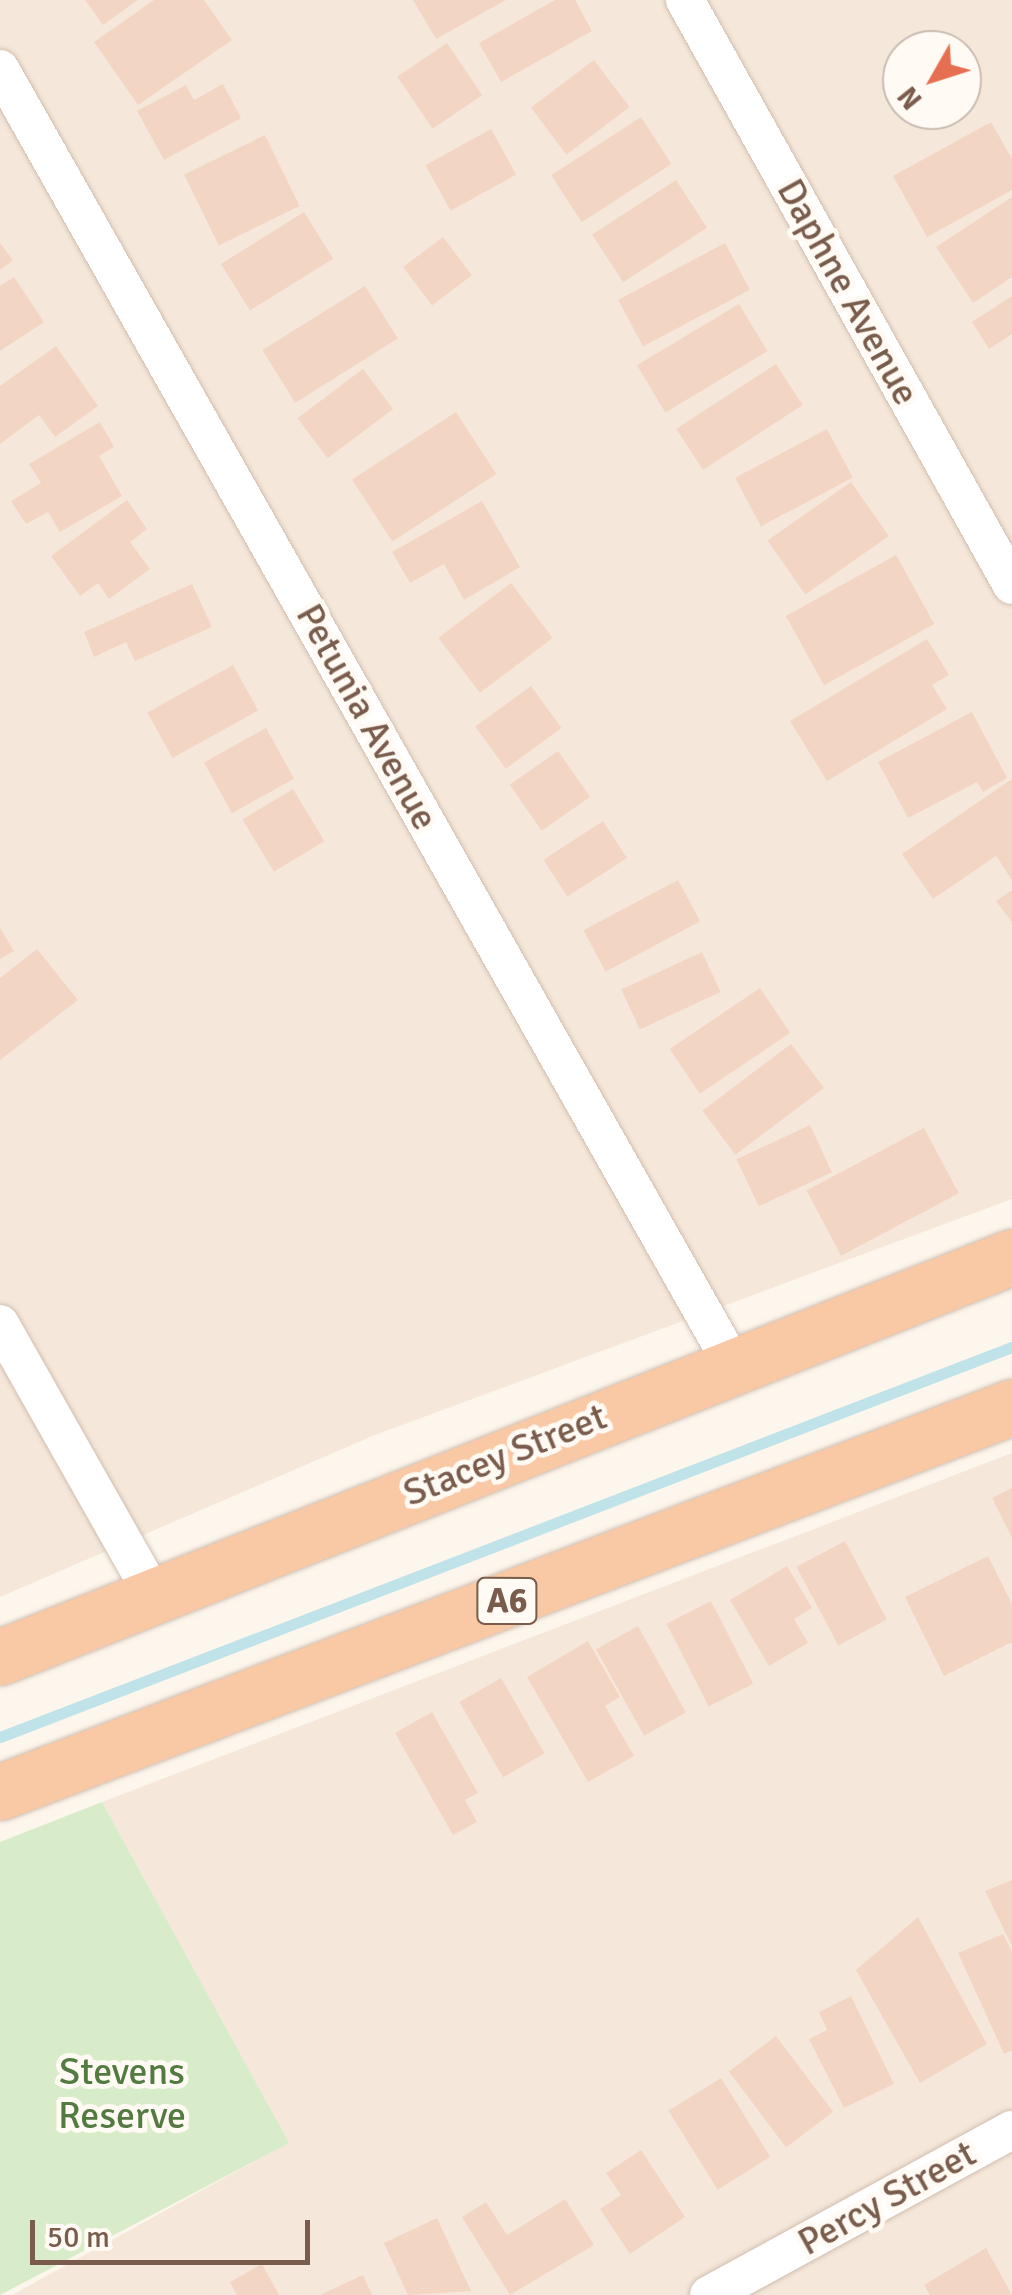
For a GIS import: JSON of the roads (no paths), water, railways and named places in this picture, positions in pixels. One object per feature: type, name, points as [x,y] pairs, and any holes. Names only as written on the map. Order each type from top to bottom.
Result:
[{"type":"highway","name":"Stacey Street","points":[[0,1657],[1012,1257]]},
{"type":"highway","name":"A6","points":[[0,1792],[1012,1407]]},
{"type":"street","name":"Daphne Avenue","points":[[685,0],[1012,585]]},
{"type":"street","name":"Petunia Avenue","points":[[0,69],[733,1365]]},
{"type":"street","points":[[0,1324],[152,1594]]},
{"type":"street","name":"Percy Street","points":[[709,2295],[1012,2130]]},
{"type":"waterway","points":[[0,1737],[1012,1347]]},
{"type":"park label","name":"Stevens Reserve","points":[[122,2094]]}]
